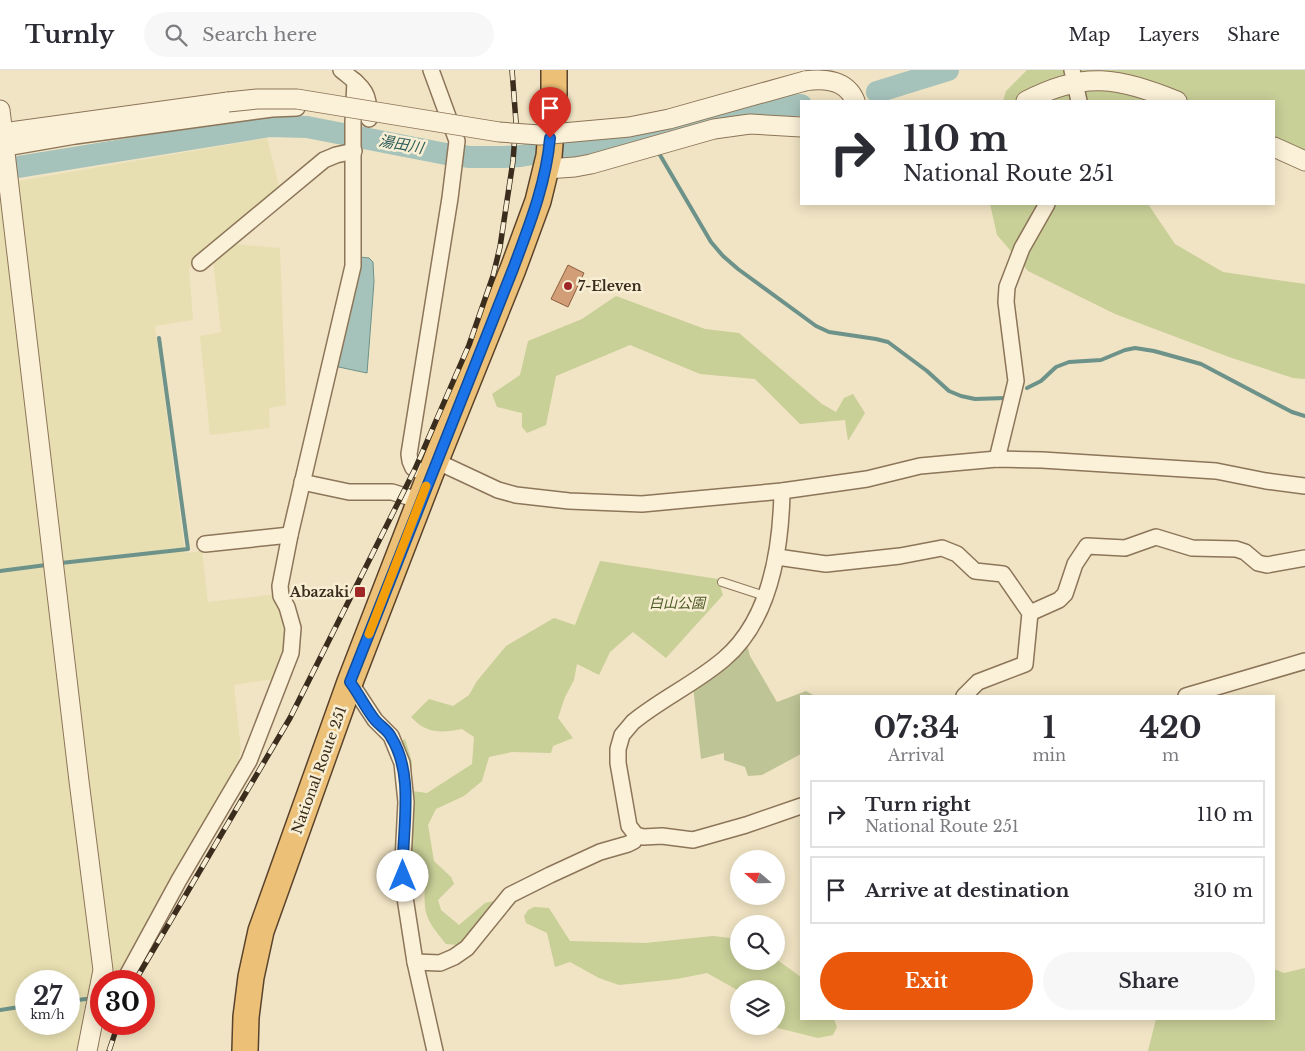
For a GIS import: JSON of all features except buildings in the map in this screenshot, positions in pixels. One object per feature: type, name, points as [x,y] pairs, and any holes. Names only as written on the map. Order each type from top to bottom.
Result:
[{"type":"highway","name":"National Route 251","points":[[245,1051],[246,1016],[251,977],[261,931],[350,682],[538,201],[548,154],[554,94],[554,70]]},
{"type":"street","points":[[341,70],[364,90],[370,102],[369,119]]},
{"type":"street","points":[[432,70],[456,137],[455,161],[409,454],[413,468],[433,468],[516,495],[569,501],[642,504],[782,491],[867,479],[920,466],[997,459],[1216,471],[1266,481],[1305,486]]},
{"type":"street","points":[[1028,100],[1073,76],[1122,82],[1174,100]]},
{"type":"street","points":[[1073,76],[1079,100]]},
{"type":"street","points":[[4,147],[228,102],[257,99],[297,99],[499,132],[540,135],[629,127],[669,119],[817,79],[830,80],[842,85],[852,94],[855,100]]},
{"type":"street","points":[[130,970],[179,880],[249,761],[291,653],[293,628],[280,586],[302,482],[353,266],[354,81]]},
{"type":"street","points":[[4,147],[272,109],[299,108],[353,119],[369,119],[456,137]]},
{"type":"street","points":[[0,110],[103,970]]},
{"type":"street","points":[[548,154],[575,167],[592,164],[714,128],[750,124],[800,127]]},
{"type":"street","points":[[1275,147],[1305,162]]},
{"type":"street","points":[[200,263],[324,160],[354,148]]},
{"type":"street","points":[[997,459],[1016,381],[1006,302],[1007,287],[1022,248],[1046,205]]},
{"type":"street","points":[[302,482],[349,492],[392,492],[421,501]]},
{"type":"street","points":[[782,491],[782,521],[777,557],[765,596],[751,626],[740,643],[724,659],[633,722],[622,735],[618,750],[618,763],[629,826],[636,835],[643,837],[662,836],[693,840],[746,825],[800,806]]},
{"type":"street","points":[[205,544],[290,535]]},
{"type":"street","points":[[1030,613],[1059,600],[1065,594],[1075,564],[1088,546],[1125,548],[1156,537],[1192,548],[1236,549],[1245,552],[1258,563],[1268,565],[1305,558]]},
{"type":"street","points":[[777,557],[826,564],[900,556],[942,548],[957,554],[975,571],[1004,574],[1030,613],[1025,664],[978,682],[965,695]]},
{"type":"street","points":[[1189,695],[1305,661]]},
{"type":"street","points":[[350,682],[375,720],[391,736],[402,762],[406,802],[403,861],[404,892],[415,962],[435,1051]]},
{"type":"street","points":[[415,962],[440,963],[454,957],[468,948],[510,895],[550,874],[600,852],[628,844],[634,841],[636,835]]},
{"type":"street","points":[[87,1051],[91,1035]]},
{"type":"lane","points":[[722,582],[765,596]]},
{"type":"shaded area","points":[[267,138],[280,190],[189,268],[193,320],[155,326],[185,553],[202,551],[208,602],[277,594],[286,632],[284,650],[273,679],[234,685],[241,750],[236,769],[119,970],[111,970],[18,181]]},
{"type":"shaded area","points":[[0,197],[94,970],[90,970],[90,991],[77,1051],[0,1051]]},
{"type":"shaded area","points":[[233,244],[280,248],[286,405],[269,408],[270,428],[210,435],[200,336],[221,332],[213,261]]},
{"type":"green space","points":[[1027,70],[1305,70],[1305,150],[1275,154],[1275,100],[1003,100],[1006,91]]},
{"type":"green space","points":[[990,205],[1149,205],[1175,244],[1223,272],[1305,284],[1305,379],[1293,378],[1229,357],[1115,314],[1028,271],[997,235]]},
{"type":"green space","points":[[616,296],[705,329],[739,333],[822,404],[836,412],[844,398],[853,394],[865,413],[848,441],[845,420],[800,424],[755,379],[700,374],[630,345],[556,376],[546,425],[527,433],[522,427],[522,413],[497,407],[492,394],[520,375],[528,341],[582,319]]},
{"type":"green space","name":"白山公園","points":[[600,561],[718,579],[723,595],[666,658],[633,632],[610,652],[599,675],[577,664],[574,680],[565,697],[558,718],[573,738],[553,746],[551,753],[512,752],[489,757],[482,781],[464,796],[436,809],[428,825],[434,861],[451,877],[454,884],[438,900],[441,910],[459,925],[485,903],[501,899],[469,938],[457,945],[446,944],[430,923],[425,904],[425,884],[406,872],[399,743],[405,739],[412,762],[412,791],[427,793],[472,764],[474,737],[462,729],[434,731],[423,727],[411,717],[429,699],[453,706],[469,695],[477,681],[506,646],[554,618],[575,625]]},
{"type":"green space","points":[[746,641],[750,656],[777,702],[806,691],[813,695],[800,695],[800,755],[762,775],[748,776],[745,767],[724,760],[724,753],[701,759],[693,686]]},
{"type":"green space","points":[[534,907],[549,908],[570,941],[645,943],[713,936],[730,938],[730,970],[785,970],[785,965],[800,976],[800,1020],[834,1020],[837,1027],[833,1035],[818,1038],[785,1030],[785,980],[730,980],[730,986],[707,973],[677,979],[619,985],[599,978],[570,962],[555,967],[547,933],[526,923],[524,916],[528,910]]},
{"type":"green space","points":[[1305,968],[1305,1051],[1148,1051],[1156,1020],[1275,1020],[1275,969],[1284,973]]},
{"type":"water","points":[[359,257],[369,258],[373,262],[374,282],[367,373],[334,366]]},
{"type":"waterway","name":"湯田川","points":[[877,92],[948,70]]},
{"type":"waterway","name":"湯田川","points":[[0,170],[270,126],[307,127],[470,157],[521,156],[579,146],[605,144],[767,107],[800,105]]},
{"type":"waterway","name":"湯田川","points":[[647,135],[650,139]]},
{"type":"waterway","points":[[660,155],[711,242],[723,256],[816,326],[829,332],[888,342],[927,371],[949,391],[961,396],[975,399],[1006,398]]},
{"type":"waterway","points":[[61,563],[188,549],[159,338]]},
{"type":"waterway","points":[[1027,388],[1041,381],[1056,367],[1069,362],[1101,360],[1135,348],[1154,351],[1201,364],[1292,412],[1305,416]]},
{"type":"waterway","points":[[0,571],[46,565]]},
{"type":"waterway","points":[[80,1000],[86,999]]},
{"type":"waterway","points":[[0,1010],[15,1008]]},
{"type":"railway","points":[[141,970],[290,718],[415,469],[469,345],[493,276],[500,247],[513,161],[516,122],[512,70]]},
{"type":"railway","points":[[109,1051],[114,1035]]},
{"type":"slow traffic","points":[[369,634],[426,486]]},
{"type":"place","name":"7-Eleven","points":[[568,286]]},
{"type":"place","name":"Abazaki","points":[[360,592]]},
{"type":"route","points":[[403,876],[406,802],[402,762],[391,736],[375,720],[350,682],[430,475],[513,269],[538,201],[549,156],[550,138]]}]
